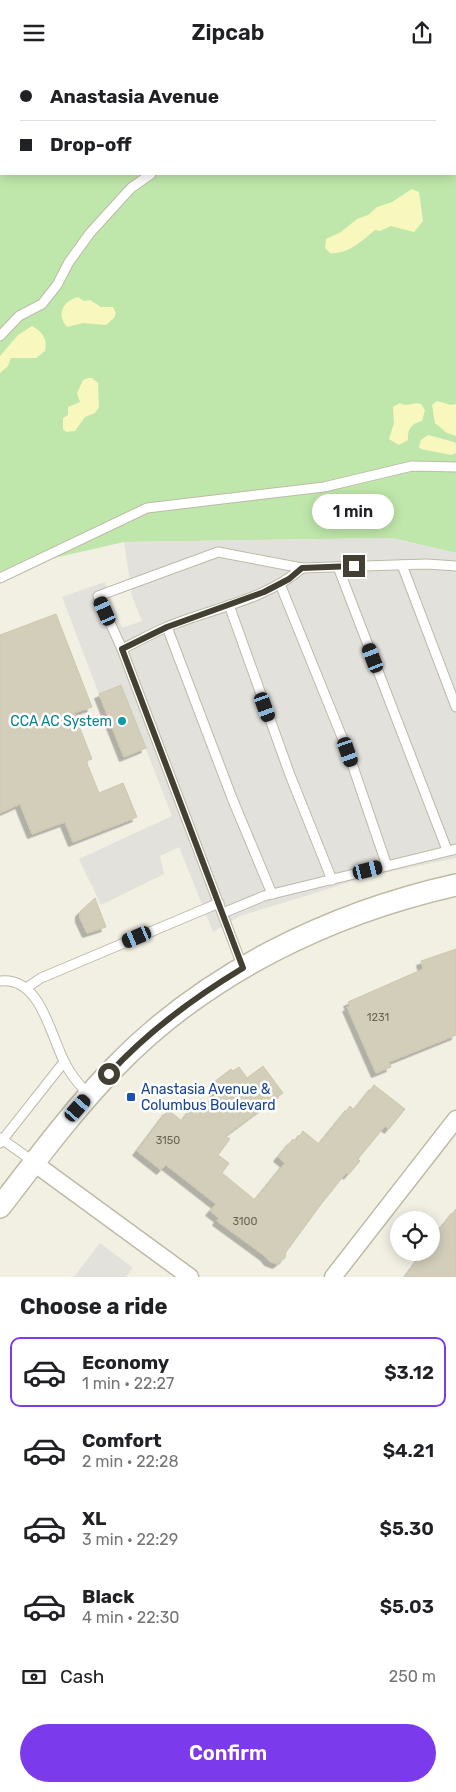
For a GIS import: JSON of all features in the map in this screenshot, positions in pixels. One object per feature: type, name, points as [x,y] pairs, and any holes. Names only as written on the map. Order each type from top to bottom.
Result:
[{"type":"street","points":[[0,1207],[89,1096],[117,1065],[201,995],[243,968],[287,944],[359,913],[456,885]]},
{"type":"street","points":[[333,1277],[456,1119]]},
{"type":"street","points":[[34,1163],[190,1277]]},
{"type":"lane","points":[[0,336],[19,316],[42,304],[57,285],[90,233],[131,188],[149,175]]},
{"type":"lane","points":[[0,578],[147,508],[324,487],[412,466],[456,467]]},
{"type":"lane","points":[[243,968],[122,649],[98,596],[218,552],[302,568],[402,565],[456,566]]},
{"type":"lane","points":[[402,565],[456,707]]},
{"type":"lane","points":[[223,913],[272,894],[452,850],[338,567]]},
{"type":"lane","points":[[122,649],[167,627],[280,584],[302,568]]},
{"type":"lane","points":[[280,584],[348,752],[387,866]]},
{"type":"lane","points":[[229,605],[290,775],[332,880]]},
{"type":"lane","points":[[167,627],[232,798],[272,894]]},
{"type":"lane","points":[[26,988],[42,978],[219,903]]},
{"type":"lane","points":[[0,981],[11,980],[26,988],[36,1000],[64,1062],[77,1083],[89,1096]]},
{"type":"lane","points":[[34,1163],[1,1140],[64,1062]]},
{"type":"shaded area","points":[[0,175],[456,175],[456,553],[392,538],[124,542],[19,566],[0,574]]},
{"type":"shaded area","points":[[392,538],[456,553],[456,858],[370,876],[240,916],[213,932],[179,847],[160,856],[164,874],[101,905],[79,859],[172,816],[121,685],[99,694],[62,597],[105,582],[122,628],[142,621],[132,596],[124,542]]},
{"type":"shaded area","points":[[100,1243],[133,1268],[126,1277],[74,1277]]},
{"type":"sand","points":[[412,189],[419,192],[423,221],[414,232],[391,226],[380,231],[375,230],[365,239],[342,252],[330,253],[325,248],[326,239],[341,232],[357,219],[368,215],[377,207],[392,202]]},
{"type":"sand","points":[[78,297],[84,301],[90,300],[101,307],[113,307],[116,313],[114,318],[106,325],[83,323],[67,327],[62,317],[63,309],[68,302]]},
{"type":"sand","points":[[32,326],[45,339],[45,351],[36,358],[11,358],[8,366],[0,373],[0,356],[18,335]]},
{"type":"sand","points":[[92,378],[98,383],[99,407],[95,413],[85,417],[75,431],[66,432],[63,429],[63,418],[68,415],[68,407],[80,402],[77,393],[83,380]]},
{"type":"sand","points":[[437,401],[451,405],[456,404],[456,436],[447,433],[435,423],[432,405]]},
{"type":"sand","points":[[400,403],[405,405],[421,404],[425,410],[422,421],[415,423],[409,430],[408,440],[399,445],[389,439],[394,423],[393,407]]},
{"type":"sand","points":[[428,435],[454,442],[456,444],[456,453],[451,455],[421,449],[419,447],[421,440]]},
{"type":"building","points":[[56,614],[92,707],[74,713],[92,759],[86,761],[99,793],[123,783],[137,817],[73,842],[65,822],[32,834],[20,804],[0,813],[0,635]]},
{"type":"building","name":"CCA AC System","points":[[121,685],[146,748],[124,757],[99,694]]},
{"type":"building","points":[[95,898],[106,927],[87,933],[80,918],[80,912]]},
{"type":"building","points":[[456,949],[456,1035],[389,1062],[391,1067],[376,1073],[347,1007],[350,1006],[348,1002],[423,969],[421,961]]},
{"type":"building","points":[[263,1066],[283,1093],[225,1136],[230,1139],[218,1155],[229,1163],[222,1173],[255,1200],[285,1163],[278,1157],[293,1139],[296,1141],[303,1131],[319,1144],[350,1106],[354,1110],[374,1085],[405,1109],[389,1129],[385,1126],[358,1159],[360,1161],[348,1175],[346,1173],[286,1252],[285,1258],[277,1264],[269,1261],[265,1256],[217,1221],[219,1218],[210,1211],[216,1204],[166,1165],[161,1170],[137,1151],[168,1110],[182,1121],[191,1109],[195,1112],[216,1095],[212,1089],[217,1086],[214,1082],[231,1069],[233,1071],[239,1067],[247,1078]]},
{"type":"building","points":[[456,1209],[456,1277],[405,1277],[417,1261],[440,1261],[440,1229]]},
{"type":"place","name":"CCA AC System","points":[[122,721]]},
{"type":"place","name":"Anastasia Avenue & Columbus Boulevard","points":[[131,1097]]},
{"type":"route","points":[[109,1074],[140,1043],[175,1015],[201,995],[243,968],[122,649],[167,627],[264,592],[289,579],[302,568],[354,566]]}]
